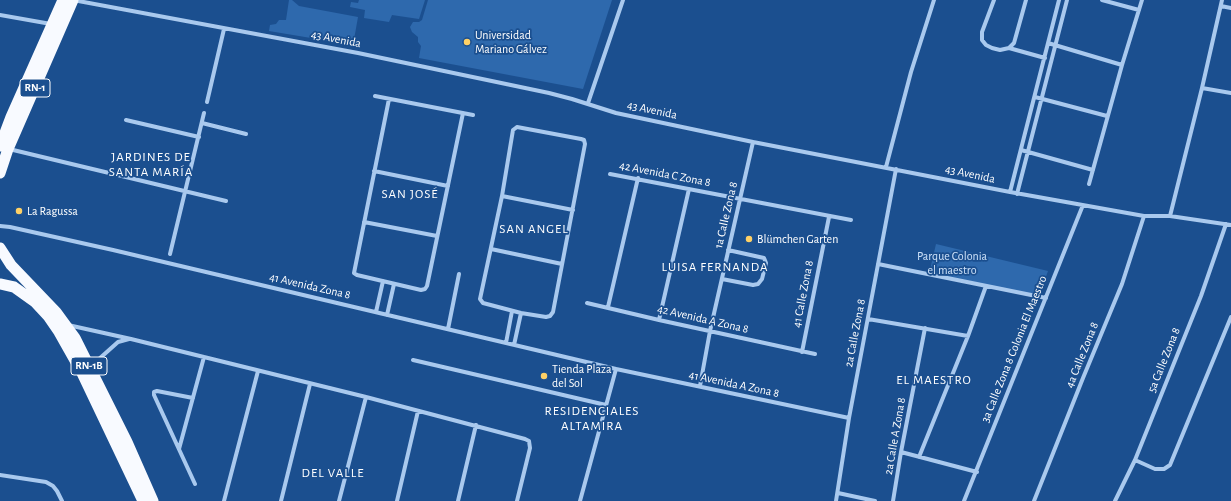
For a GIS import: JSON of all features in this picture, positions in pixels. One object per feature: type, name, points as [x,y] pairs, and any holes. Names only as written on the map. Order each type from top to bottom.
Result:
[{"type":"highway","name":"RN-1","points":[[0,173],[4,148],[14,111],[63,0]]},
{"type":"highway","name":"RN-1","points":[[4,148],[73,0]]},
{"type":"highway","name":"RN-1B","points":[[0,248],[11,265],[66,324],[82,350],[86,369],[143,501]]},
{"type":"highway","name":"RN-1B","points":[[0,284],[14,287],[35,302],[60,332],[86,369],[127,442],[153,501]]},
{"type":"street","name":"43 Avenida","points":[[73,0],[358,53],[549,93],[588,103],[616,113],[753,142],[1017,194],[1144,216],[1170,216],[1231,225]]},
{"type":"street","points":[[588,103],[623,0]]},
{"type":"street","points":[[886,167],[911,72],[934,0]]},
{"type":"street","points":[[994,0],[982,32],[982,40],[986,45],[1000,50],[1009,48],[1045,58]]},
{"type":"street","points":[[1009,48],[1014,43],[1026,0]]},
{"type":"street","points":[[1010,192],[1059,0]]},
{"type":"street","points":[[1017,194],[1043,98],[1067,0]]},
{"type":"street","points":[[1102,0],[1138,10]]},
{"type":"street","points":[[1089,184],[1122,65],[1142,0]]},
{"type":"street","points":[[1170,216],[1222,0]]},
{"type":"street","points":[[1221,6],[1231,8]]},
{"type":"street","points":[[0,15],[52,24]]},
{"type":"street","points":[[207,102],[224,29]]},
{"type":"street","points":[[1048,43],[1122,65]]},
{"type":"street","points":[[1202,88],[1231,92]]},
{"type":"street","points":[[375,96],[473,115]]},
{"type":"street","points":[[1035,97],[1108,116]]},
{"type":"street","points":[[389,99],[354,273],[357,275],[421,290],[425,289],[427,286],[463,113]]},
{"type":"street","points":[[170,254],[204,113]]},
{"type":"street","points":[[126,120],[199,137]]},
{"type":"street","points":[[202,123],[246,134]]},
{"type":"street","points":[[517,127],[584,140],[585,144],[573,210],[553,312],[550,316],[546,317],[521,313],[483,304],[480,299],[515,128],[517,127]]},
{"type":"street","name":"1a Calle Zona 8","points":[[700,386],[710,331],[753,142]]},
{"type":"street","points":[[4,148],[226,201]]},
{"type":"street","points":[[1020,150],[1093,170]]},
{"type":"street","name":"2a Calle Zona 8","points":[[836,501],[849,418],[896,169]]},
{"type":"street","points":[[374,171],[448,186]]},
{"type":"street","name":"42 Avenida C Zona 8","points":[[610,174],[638,178],[740,200],[851,220]]},
{"type":"street","points":[[608,308],[638,178]]},
{"type":"street","points":[[659,320],[689,189]]},
{"type":"street","points":[[502,196],[573,210]]},
{"type":"street","name":"3a Calle Zona 8 Colonia El Maestro","points":[[964,501],[1083,205]]},
{"type":"street","name":"4a Calle Zona 8","points":[[1034,501],[1122,284],[1144,216]]},
{"type":"street","name":"41 Calle Zona 8","points":[[802,352],[829,217]]},
{"type":"street","points":[[364,222],[437,236]]},
{"type":"street","name":"5a Calle Zona 8","points":[[1115,501],[1135,460],[1201,296],[1226,224]]},
{"type":"street","name":"41 Avenida Zona 8","points":[[0,226],[112,250],[616,368]]},
{"type":"street","points":[[491,249],[562,264]]},
{"type":"street","points":[[722,279],[753,285],[758,284],[762,279],[766,263],[764,258],[728,250]]},
{"type":"street","points":[[878,264],[1046,298]]},
{"type":"street","points":[[448,329],[459,274]]},
{"type":"street","points":[[376,312],[383,281]]},
{"type":"street","points":[[387,314],[394,284]]},
{"type":"street","points":[[919,457],[968,336],[986,286]]},
{"type":"street","name":"42 Avenida A Zona 8","points":[[587,303],[815,354]]},
{"type":"street","points":[[506,342],[512,311]]},
{"type":"street","points":[[514,345],[521,313]]},
{"type":"street","points":[[1135,460],[1155,469],[1164,470],[1170,465],[1231,317]]},
{"type":"street","points":[[868,319],[968,336]]},
{"type":"street","points":[[66,324],[366,397],[525,439],[530,443],[530,448],[517,501]]},
{"type":"street","name":"2a Calle A Zona 8","points":[[893,501],[925,328]]},
{"type":"street","points":[[86,369],[118,342],[131,339]]},
{"type":"street","points":[[179,449],[204,357]]},
{"type":"street","points":[[413,360],[606,405]]},
{"type":"street","points":[[580,501],[616,368]]},
{"type":"street","name":"41 Avenida A Zona 8","points":[[616,368],[849,418]]},
{"type":"street","points":[[224,501],[258,371]]},
{"type":"street","points":[[281,501],[310,384]]},
{"type":"street","points":[[193,398],[157,391],[154,392],[154,395],[195,484]]},
{"type":"street","points":[[340,501],[366,397]]},
{"type":"street","points":[[397,501],[418,411]]},
{"type":"street","points":[[458,501],[476,425]]},
{"type":"street","points":[[901,452],[976,472]]},
{"type":"street","points":[[0,475],[46,482],[53,486],[62,501]]},
{"type":"street","points":[[838,493],[875,501]]},
{"type":"green space","points":[[289,0],[292,0],[299,6],[358,17],[353,45],[269,31],[270,25],[276,24],[279,20],[286,20]]},
{"type":"green space","points":[[359,0],[425,0],[419,19],[392,15],[389,22],[364,18],[365,10],[350,7],[351,2],[358,3]]},
{"type":"green space","points":[[428,0],[612,0],[583,89],[419,58],[421,46],[418,42],[418,37],[412,32],[410,27],[413,22],[419,22],[422,20]]},
{"type":"green space","name":"Parque Colonia el maestro","points":[[936,244],[1048,271],[1039,296],[929,274]]},
{"type":"place","name":"Universidad Mariano Gálvez","points":[[467,42]]},
{"type":"place","name":"La Ragussa","points":[[19,211]]},
{"type":"place","name":"Blümchen Garten","points":[[749,239]]},
{"type":"place","name":"Tienda Plaza del Sol","points":[[544,376]]},
{"type":"district","name":"JARDINES DE SANTA MARÍA","points":[[151,164]]},
{"type":"district","name":"SAN JOSÉ","points":[[410,194]]},
{"type":"district","name":"SAN ANGEL","points":[[534,229]]},
{"type":"district","name":"LUISA FERNANDA","points":[[715,267]]},
{"type":"district","name":"EL MAESTRO","points":[[934,380]]},
{"type":"district","name":"RESIDENCIALES ALTAMIRA","points":[[592,418]]},
{"type":"district","name":"DEL VALLE","points":[[333,473]]}]
